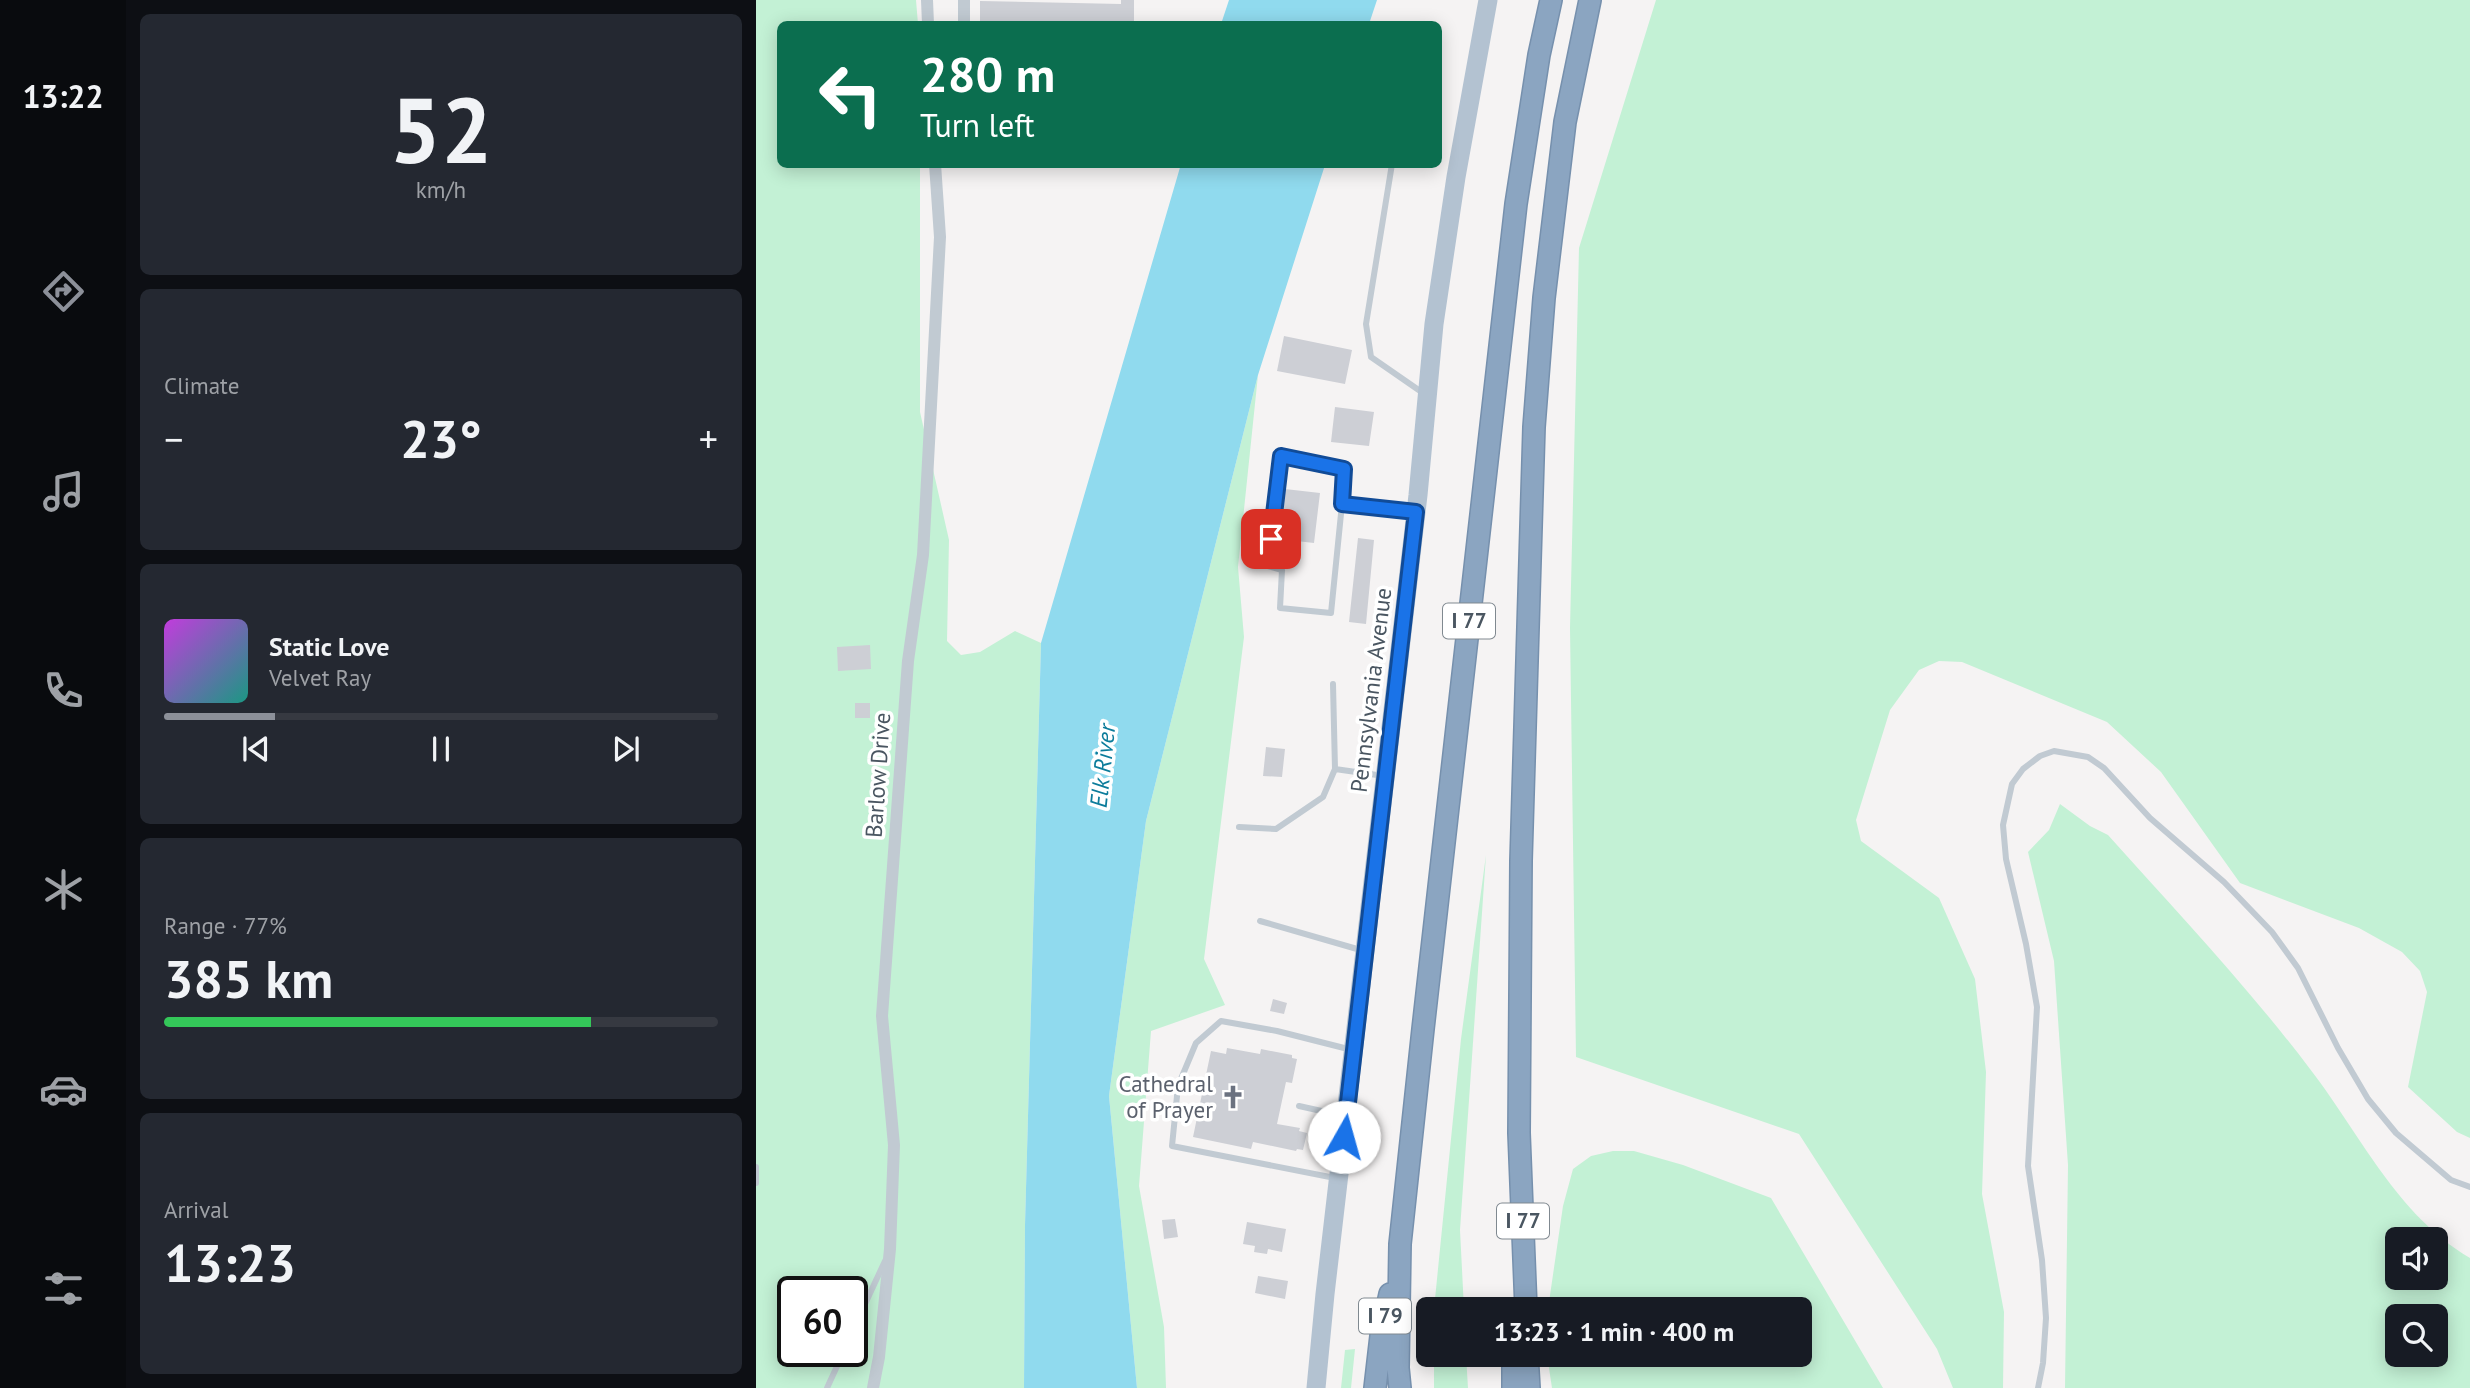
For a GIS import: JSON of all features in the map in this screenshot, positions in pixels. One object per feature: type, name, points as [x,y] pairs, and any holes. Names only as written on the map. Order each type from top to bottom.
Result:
[{"type":"highway","name":"I 77","points":[[1400,1388],[1399,1244],[1516,204],[1539,55],[1551,0]]},
{"type":"highway","name":"I 77","points":[[1526,1297],[1520,1133],[1521,861],[1534,427],[1544,298],[1565,122],[1590,0]]},
{"type":"highway","points":[[1515,1297],[1520,1133]]},
{"type":"highway","name":"I 79","points":[[1375,1388],[1381,1336],[1399,1244]]},
{"type":"highway","points":[[1513,1388],[1514,1367]]},
{"type":"highway","points":[[1528,1367],[1529,1388]]},
{"type":"main road","name":"Pennsylvania Avenue","points":[[1316,1388],[1416,512],[1434,324],[1477,52],[1488,0]]},
{"type":"street","points":[[928,0],[928,21]]},
{"type":"street","points":[[964,0],[964,21]]},
{"type":"street","name":"Barlow Drive","points":[[873,1388],[879,1357],[890,1249],[894,1144],[882,1016],[905,688],[923,555],[940,237],[935,168]]},
{"type":"lane","points":[[1391,168],[1366,324],[1371,356],[1427,396]]},
{"type":"lane","points":[[1281,456],[1344,469],[1342,504],[1331,613],[1280,608],[1282,570],[1268,566],[1281,456]]},
{"type":"lane","points":[[1342,504],[1416,512]]},
{"type":"lane","points":[[1239,827],[1276,829],[1323,797],[1335,769],[1333,684]]},
{"type":"lane","points":[[2038,1388],[2043,1363],[2046,1318],[2042,1260],[2028,1166],[2037,1007],[2007,859],[2003,825],[2012,784],[2023,769],[2040,756],[2054,751],[2088,757],[2104,768],[2150,818],[2224,882],[2272,932],[2298,968],[2338,1048],[2368,1099],[2396,1133],[2451,1180],[2470,1187]]},
{"type":"lane","points":[[1335,769],[1386,776]]},
{"type":"lane","points":[[1260,921],[1366,951]]},
{"type":"lane","points":[[1339,1179],[1172,1146],[1173,1126],[1178,1086],[1196,1043],[1221,1021],[1277,1031],[1354,1051]]},
{"type":"lane","points":[[1299,1106],[1346,1116]]},
{"type":"lane","points":[[756,1167],[756,1183]]},
{"type":"lane","points":[[868,1297],[890,1249]]},
{"type":"lane","points":[[827,1388],[837,1367]]},
{"type":"green space","points":[[756,0],[916,0],[918,21],[777,21],[777,168],[920,168],[920,412],[949,540],[947,641],[961,655],[980,652],[1015,631],[1041,643],[1025,1225],[1024,1388],[756,1388]]},
{"type":"green space","points":[[1656,0],[2470,0],[2470,1138],[2457,1132],[2408,1087],[2427,992],[2420,971],[2402,952],[2359,928],[2240,883],[2161,772],[2107,722],[1962,662],[1939,661],[1919,670],[1890,710],[1856,820],[1861,841],[1939,898],[1975,979],[1986,1072],[1982,1194],[2004,1312],[2003,1388],[1953,1388],[1937,1349],[1799,1134],[1576,1057],[1570,628],[1579,248]]},
{"type":"green space","points":[[1258,375],[1238,567],[1244,637],[1204,959],[1225,1005],[1151,1031],[1139,1186],[1164,1327],[1166,1388],[1137,1388],[1109,1096],[1146,821]]},
{"type":"green space","points":[[2060,804],[2090,826],[2108,835],[2262,1009],[2328,1094],[2381,1172],[2430,1227],[2385,1227],[2385,1290],[2448,1290],[2448,1243],[2470,1258],[2470,1388],[2065,1388],[2068,1165],[2054,961],[2028,852],[2049,830]]},
{"type":"green space","points":[[1486,855],[1460,1230],[1463,1297],[1435,1297],[1461,1039]]},
{"type":"green space","points":[[1613,1151],[1634,1151],[1683,1165],[1771,1198],[1883,1388],[1552,1388],[1549,1367],[1812,1367],[1812,1297],[1550,1297],[1563,1206],[1573,1169],[1591,1156]]},
{"type":"green space","points":[[1355,1349],[1351,1388],[1341,1388],[1345,1350]]},
{"type":"green space","points":[[1434,1367],[1467,1367],[1468,1388],[1434,1388]]},
{"type":"water","points":[[1229,0],[1377,0],[1370,21],[1222,21]]},
{"type":"water","name":"Elk River","points":[[1180,168],[1324,168],[1258,375],[1146,821],[1109,1096],[1137,1388],[1024,1388],[1025,1225],[1041,643]]},
{"type":"building","points":[[1121,0],[1134,0],[1134,21],[980,21],[980,1],[1121,4]]},
{"type":"building","points":[[1284,336],[1352,350],[1345,384],[1277,371]]},
{"type":"building","points":[[1335,407],[1374,412],[1369,446],[1331,442]]},
{"type":"building","points":[[1285,489],[1320,493],[1314,543],[1279,539]]},
{"type":"building","points":[[1358,538],[1374,540],[1366,624],[1349,622]]},
{"type":"building","points":[[870,645],[871,669],[838,671],[837,647]]},
{"type":"building","points":[[855,703],[870,703],[870,718],[855,718]]},
{"type":"building","points":[[1266,747],[1285,749],[1282,777],[1263,776]]},
{"type":"building","points":[[1273,999],[1287,1003],[1284,1014],[1270,1011]]},
{"type":"building","name":"Cathedral of Prayer","points":[[1227,1048],[1260,1054],[1261,1049],[1292,1055],[1292,1058],[1297,1059],[1292,1083],[1286,1082],[1277,1124],[1300,1128],[1299,1131],[1307,1133],[1303,1150],[1253,1142],[1251,1149],[1193,1137],[1211,1051],[1226,1054]]},
{"type":"building","points":[[1175,1219],[1178,1237],[1164,1239],[1162,1220]]},
{"type":"building","points":[[1247,1222],[1286,1229],[1282,1252],[1268,1249],[1267,1254],[1254,1252],[1255,1246],[1243,1244]]},
{"type":"building","points":[[1258,1276],[1288,1281],[1285,1299],[1255,1293]]},
{"type":"place","name":"Cathedral of Prayer","points":[[1233,1097]]},
{"type":"route","points":[[1271,539],[1281,456],[1344,469],[1342,504],[1416,512],[1344,1137]]}]
